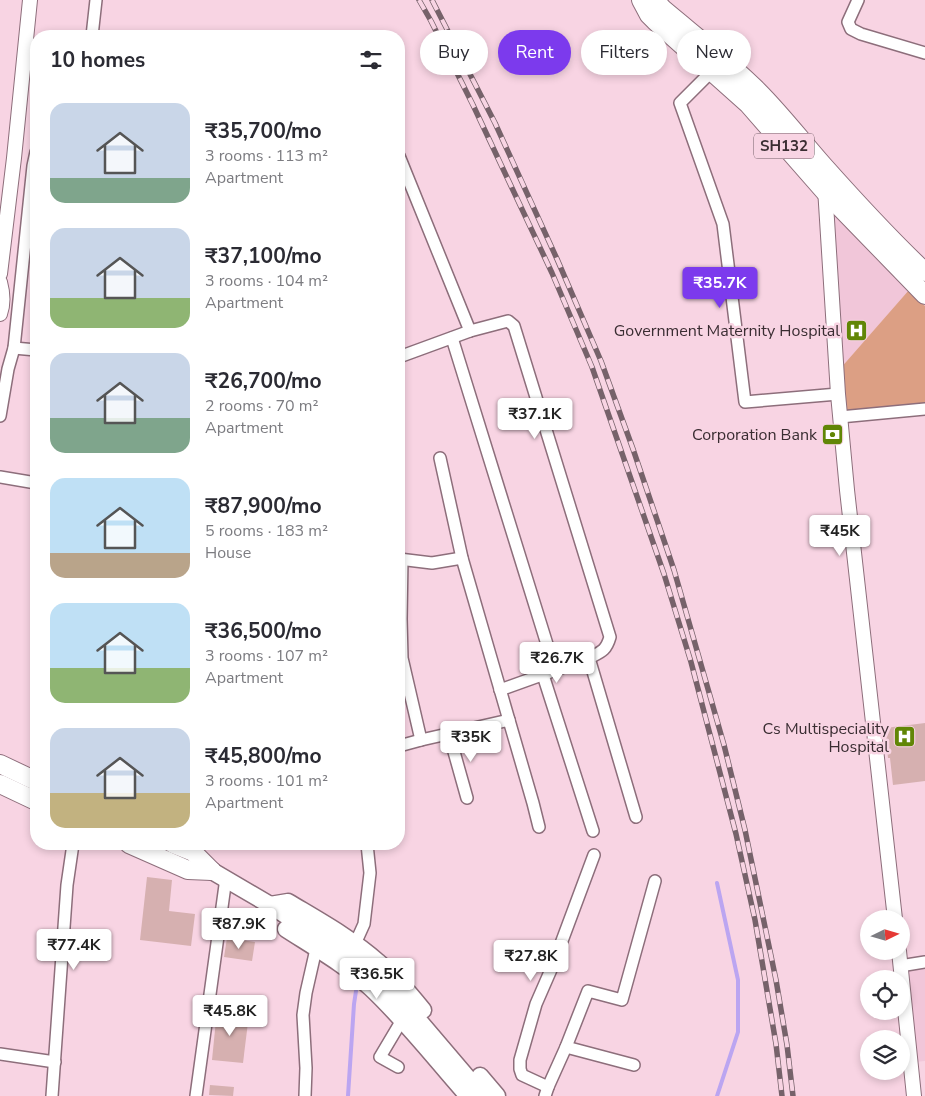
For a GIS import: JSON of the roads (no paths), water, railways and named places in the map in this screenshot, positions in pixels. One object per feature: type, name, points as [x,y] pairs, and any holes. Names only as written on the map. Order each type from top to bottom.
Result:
[{"type":"main road","name":"SH132","points":[[642,0],[649,15],[677,40]]},
{"type":"main road","name":"SH132","points":[[655,0],[663,9],[744,77],[900,248],[925,272]]},
{"type":"main road","name":"SH132","points":[[714,75],[748,104],[826,192],[925,295]]},
{"type":"main road","points":[[0,764],[30,778]]},
{"type":"main road","points":[[0,784],[30,798]]},
{"type":"main road","points":[[143,850],[188,870],[219,874]]},
{"type":"main road","points":[[188,850],[219,874],[347,955],[378,979],[409,1009],[483,1096]]},
{"type":"main road","points":[[270,905],[288,902],[355,944],[378,961],[395,977],[497,1096]]},
{"type":"main road","points":[[270,905],[279,923],[370,987],[402,1020],[468,1096]]},
{"type":"street","points":[[0,274],[30,0]]},
{"type":"street","points":[[93,30],[96,0]]},
{"type":"street","points":[[858,0],[848,22],[851,29],[861,34],[925,53]]},
{"type":"street","points":[[708,75],[680,103],[723,224],[745,402],[838,394]]},
{"type":"street","points":[[824,166],[840,416],[894,910]]},
{"type":"street","points":[[405,171],[470,331]]},
{"type":"street","points":[[0,416],[8,369],[14,348],[30,195]]},
{"type":"street","points":[[0,282],[3,297],[0,314]]},
{"type":"street","points":[[405,353],[470,331],[508,321],[514,326],[610,637],[608,645],[603,652],[500,690]]},
{"type":"street","points":[[452,338],[555,670]]},
{"type":"street","points":[[14,348],[30,349]]},
{"type":"street","points":[[840,416],[925,409]]},
{"type":"street","points":[[440,458],[462,558],[539,827]]},
{"type":"street","points":[[0,478],[30,482]]},
{"type":"street","points":[[405,560],[432,563],[462,558]]},
{"type":"street","points":[[589,658],[636,817]]},
{"type":"street","points":[[405,671],[421,740]]},
{"type":"street","points":[[543,674],[593,831]]},
{"type":"street","points":[[405,744],[509,720]]},
{"type":"street","points":[[449,734],[467,798]]},
{"type":"street","points":[[52,1096],[67,885],[72,850]]},
{"type":"street","points":[[355,944],[364,924],[370,873],[367,850]]},
{"type":"street","points":[[594,855],[553,965],[536,1004],[520,1060],[522,1075],[547,1092],[588,991],[622,1000],[655,881]]},
{"type":"street","points":[[196,1096],[219,874]]},
{"type":"street","points":[[305,1096],[306,1068],[303,1015],[316,949]]},
{"type":"street","points":[[900,960],[914,1096]]},
{"type":"street","points":[[900,966],[925,962]]},
{"type":"street","points":[[398,1067],[380,1057],[402,1020]]},
{"type":"street","points":[[566,1047],[634,1065]]},
{"type":"street","points":[[0,1054],[55,1062]]},
{"type":"waterway","points":[[717,883],[738,980],[738,1032],[717,1096]]},
{"type":"waterway","points":[[348,1096],[356,991]]},
{"type":"railway","points":[[419,0],[473,105],[552,273],[592,367],[664,574],[691,662],[736,834],[755,920],[776,1044],[782,1096]]},
{"type":"railway","points":[[432,0],[495,123],[601,361],[674,570],[724,745],[745,830],[776,980],[793,1096]]},
{"type":"place","name":"Government Maternity Hospital","points":[[856,330]]},
{"type":"place","name":"Corporation Bank","points":[[833,434]]},
{"type":"place","name":"Cs Multispeciality Hospital","points":[[905,737]]}]
